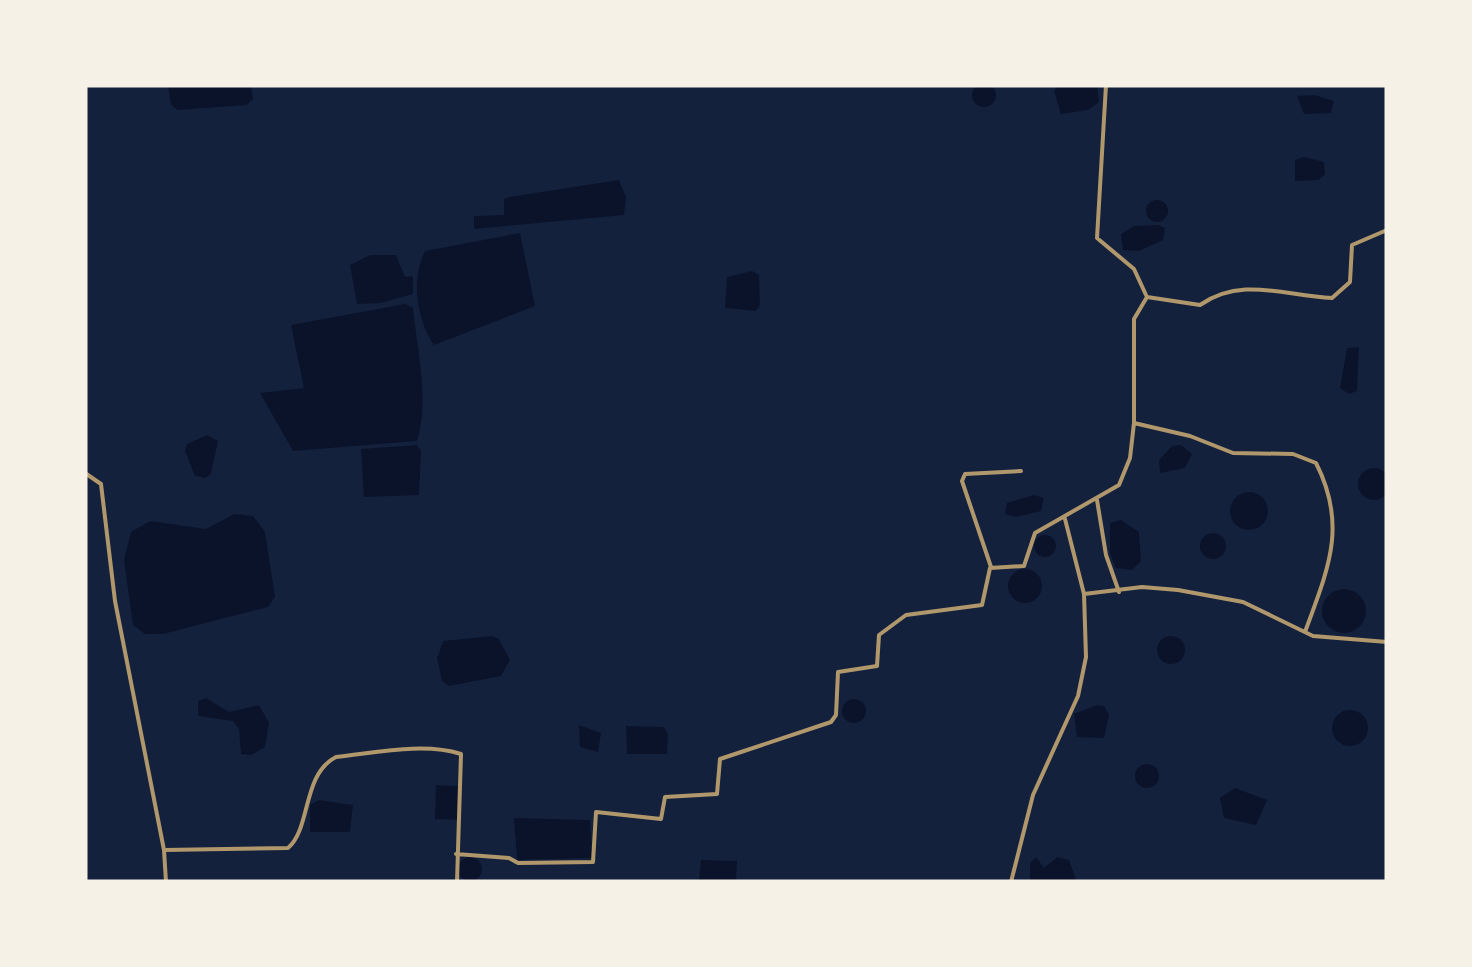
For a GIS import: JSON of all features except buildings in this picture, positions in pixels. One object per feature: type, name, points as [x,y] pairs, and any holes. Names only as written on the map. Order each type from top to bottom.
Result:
[{"type":"street","points":[[1106,85],[1097,238],[1134,270],[1147,297]]},
{"type":"street","points":[[1147,297],[1200,305],[1222,290],[1256,288],[1332,298],[1350,282],[1352,246],[1387,230]]},
{"type":"street","points":[[991,568],[1024,566],[1035,533],[1119,485],[1130,458],[1134,423],[1134,319],[1147,297]]},
{"type":"street","points":[[1134,423],[1190,436],[1233,453],[1293,454],[1316,463],[1334,501],[1333,534],[1305,632]]},
{"type":"street","points":[[456,854],[509,858],[518,863],[593,862],[596,812],[662,819],[665,797],[717,794],[720,758],[831,722],[836,714],[838,672],[877,666],[879,635],[900,616],[982,605],[991,568],[962,482],[965,474],[974,472],[1021,471]]},
{"type":"street","points":[[85,473],[101,484],[114,601],[164,850],[166,882]]},
{"type":"street","points":[[1097,499],[1106,554],[1119,592]]},
{"type":"street","points":[[1011,882],[1033,795],[1078,696],[1086,657],[1084,594],[1066,518]]},
{"type":"street","points":[[1084,594],[1161,588],[1236,601],[1305,632],[1387,642]]},
{"type":"street","points":[[164,850],[288,848],[297,839],[302,815],[326,762],[336,757],[408,750],[461,754],[457,882]]},
{"type":"water","points":[[984,83],[996,95],[984,107],[972,95]]},
{"type":"water","points":[[168,85],[251,85],[253,99],[247,105],[178,110],[171,105]]},
{"type":"water","points":[[1059,85],[1097,85],[1099,102],[1088,110],[1061,114],[1054,91]]},
{"type":"water","points":[[1315,95],[1334,101],[1331,113],[1304,114],[1297,96]]},
{"type":"water","points":[[1304,157],[1324,162],[1325,174],[1319,180],[1295,181],[1295,160]]},
{"type":"water","points":[[619,180],[626,197],[624,215],[474,229],[474,216],[504,215],[504,199],[509,197]]},
{"type":"water","points":[[1157,200],[1165,203],[1165,219],[1157,222],[1149,219],[1146,211],[1149,203]]},
{"type":"water","points":[[1134,226],[1165,228],[1163,240],[1139,251],[1123,250],[1121,234]]},
{"type":"water","points":[[520,233],[535,306],[434,345],[423,323],[418,299],[418,274],[425,251]]},
{"type":"water","points":[[370,255],[396,255],[405,277],[413,276],[413,294],[381,303],[357,304],[350,265]]},
{"type":"water","points":[[752,271],[759,275],[760,305],[756,311],[725,308],[727,277]]},
{"type":"water","points":[[405,304],[413,308],[421,375],[422,409],[417,441],[293,451],[260,393],[304,388],[291,325]]},
{"type":"water","points":[[1359,347],[1357,391],[1349,394],[1340,388],[1347,348]]},
{"type":"water","points":[[207,435],[218,441],[211,474],[205,478],[195,476],[185,451],[187,444]]},
{"type":"water","points":[[417,445],[421,451],[419,495],[364,497],[361,449]]},
{"type":"water","points":[[1181,445],[1192,454],[1185,468],[1160,473],[1159,460],[1172,446]]},
{"type":"water","points":[[1374,468],[1385,473],[1390,484],[1385,495],[1374,500],[1363,495],[1358,484],[1363,473]]},
{"type":"water","points":[[1249,492],[1262,498],[1268,511],[1262,524],[1249,530],[1236,524],[1230,511],[1236,498]]},
{"type":"water","points":[[1034,495],[1044,498],[1041,511],[1016,517],[1005,514],[1007,503]]},
{"type":"water","points":[[234,514],[253,516],[265,532],[275,597],[268,607],[163,634],[145,634],[133,625],[124,560],[131,532],[150,521],[206,529]]},
{"type":"water","points":[[1121,520],[1139,532],[1141,561],[1132,570],[1116,568],[1110,553],[1110,523]]},
{"type":"water","points":[[1213,533],[1222,537],[1226,546],[1222,555],[1213,559],[1204,555],[1200,546],[1204,537]]},
{"type":"water","points":[[1045,535],[1053,538],[1053,554],[1045,557],[1037,554],[1034,546],[1037,538]]},
{"type":"water","points":[[1025,569],[1037,574],[1042,586],[1037,598],[1025,603],[1013,598],[1008,586],[1013,574]]},
{"type":"water","points":[[1344,589],[1360,595],[1366,611],[1360,627],[1344,633],[1328,627],[1322,611],[1328,595]]},
{"type":"water","points":[[492,636],[499,639],[510,660],[501,676],[449,686],[442,681],[437,658],[443,641]]},
{"type":"water","points":[[1171,636],[1181,640],[1185,650],[1181,660],[1171,664],[1161,660],[1157,650],[1161,640]]},
{"type":"water","points":[[206,698],[229,712],[259,705],[269,723],[265,747],[251,755],[241,754],[239,729],[233,721],[198,716],[198,701]]},
{"type":"water","points":[[854,699],[866,711],[854,723],[842,711]]},
{"type":"water","points":[[1104,706],[1109,715],[1104,738],[1077,737],[1074,714]]},
{"type":"water","points":[[1350,710],[1362,716],[1368,728],[1362,740],[1350,746],[1338,740],[1332,728],[1338,716]]},
{"type":"water","points":[[579,725],[601,733],[598,752],[580,747]]},
{"type":"water","points":[[626,726],[664,727],[668,734],[667,754],[627,754]]},
{"type":"water","points":[[1147,764],[1156,767],[1156,785],[1147,788],[1138,785],[1135,776],[1138,767]]},
{"type":"water","points":[[436,785],[459,786],[458,820],[435,819]]},
{"type":"water","points":[[1235,788],[1267,800],[1256,825],[1224,818],[1220,798]]},
{"type":"water","points":[[319,800],[353,805],[350,832],[310,832],[310,805]]},
{"type":"water","points":[[514,818],[590,820],[592,858],[517,860]]},
{"type":"water","points":[[470,857],[482,869],[470,881],[458,869]]},
{"type":"water","points":[[1036,857],[1044,868],[1057,857],[1069,860],[1077,882],[1030,882],[1030,863]]},
{"type":"water","points":[[701,860],[737,861],[736,882],[699,882]]}]
